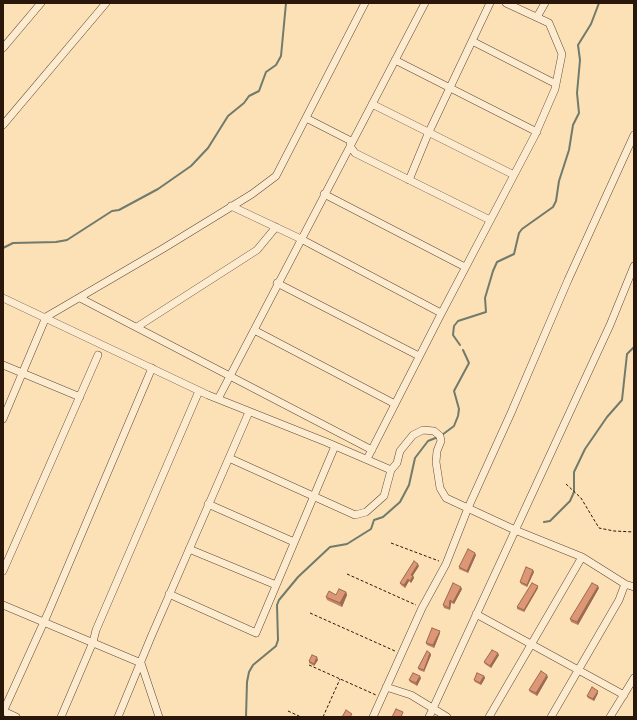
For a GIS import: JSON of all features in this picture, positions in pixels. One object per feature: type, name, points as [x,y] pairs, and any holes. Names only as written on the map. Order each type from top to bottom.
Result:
[{"type":"street","points":[[3,48],[41,3]]},
{"type":"street","points":[[3,125],[106,3]]},
{"type":"street","points":[[3,419],[46,317],[232,206],[276,176],[365,3]]},
{"type":"street","points":[[218,399],[277,283],[425,3]]},
{"type":"street","points":[[408,180],[428,132],[490,3]]},
{"type":"street","points":[[367,459],[441,313],[537,132],[556,84],[562,54],[549,23],[506,3]]},
{"type":"street","points":[[537,17],[544,3]]},
{"type":"street","points":[[472,41],[556,84]]},
{"type":"street","points":[[395,60],[537,132]]},
{"type":"street","points":[[372,104],[514,175]]},
{"type":"street","points":[[306,118],[351,141],[350,146],[355,153],[490,220]]},
{"type":"street","points":[[373,717],[422,608],[446,564],[468,508],[512,413],[568,280],[634,135]]},
{"type":"street","points":[[324,194],[465,267]]},
{"type":"street","points":[[232,206],[301,239],[441,313]]},
{"type":"street","points":[[137,327],[257,250],[276,227]]},
{"type":"street","points":[[429,717],[610,325],[634,266]]},
{"type":"street","points":[[277,283],[419,356]]},
{"type":"street","points":[[3,298],[46,317],[199,391],[391,470]]},
{"type":"street","points":[[80,298],[372,450]]},
{"type":"street","points":[[254,330],[394,404]]},
{"type":"street","points":[[3,571],[98,355]]},
{"type":"street","points":[[3,364],[80,397]]},
{"type":"street","points":[[16,717],[3,712],[152,368]]},
{"type":"street","points":[[61,717],[93,642],[96,630],[199,391]]},
{"type":"street","points":[[118,717],[169,594],[249,412]]},
{"type":"street","points":[[229,458],[356,515],[366,512],[384,496],[391,470],[397,463],[400,451],[413,436],[423,430],[434,431],[440,436],[442,441],[437,451],[436,462],[440,488],[446,498],[515,530],[582,557],[625,584],[634,587]]},
{"type":"street","points":[[169,594],[256,633],[335,446]]},
{"type":"street","points":[[208,504],[294,542]]},
{"type":"street","points":[[189,549],[276,585]]},
{"type":"street","points":[[489,717],[582,557]]},
{"type":"street","points":[[551,717],[619,600],[625,584]]},
{"type":"street","points":[[3,606],[141,663],[159,717]]},
{"type":"street","points":[[476,614],[624,695]]},
{"type":"street","points":[[610,717],[634,678]]},
{"type":"street","points":[[386,687],[411,695],[447,717]]},
{"type":"path","points":[[566,484],[581,498],[599,528],[614,531],[634,532]]},
{"type":"path","points":[[391,543],[446,564]]},
{"type":"path","points":[[347,574],[422,608]]},
{"type":"path","points":[[310,613],[401,654]]},
{"type":"path","points":[[309,666],[382,697]]},
{"type":"path","points":[[323,717],[340,679]]},
{"type":"path","points":[[288,712],[301,717]]},
{"type":"building","points":[[468,549],[475,553],[467,571],[459,567]]},
{"type":"building","points":[[414,561],[418,564],[411,575],[413,576],[410,581],[408,579],[404,585],[400,583]]},
{"type":"building","points":[[526,567],[533,570],[527,585],[520,582]]},
{"type":"building","points":[[453,583],[461,587],[453,602],[450,600],[449,608],[443,605]]},
{"type":"building","points":[[532,583],[538,586],[524,610],[517,607]]},
{"type":"building","points":[[592,583],[598,586],[577,622],[570,619]]},
{"type":"building","points":[[339,589],[346,592],[340,603],[326,597],[329,591],[336,595]]},
{"type":"building","points":[[432,628],[440,631],[433,645],[426,643]]},
{"type":"building","points":[[492,650],[498,653],[490,666],[484,662]]},
{"type":"building","points":[[427,651],[430,653],[424,670],[418,668]]},
{"type":"building","points":[[312,655],[317,657],[314,664],[309,661]]},
{"type":"building","points":[[541,671],[547,675],[536,693],[529,690]]},
{"type":"building","points":[[413,673],[420,676],[416,683],[409,680]]},
{"type":"building","points":[[477,673],[484,676],[480,683],[474,680]]},
{"type":"building","points":[[592,687],[598,691],[593,699],[587,696]]},
{"type":"building","points":[[396,709],[403,712],[401,717],[392,717]]},
{"type":"building","points":[[346,710],[352,714],[350,717],[342,717]]},
{"type":"waterway","points":[[3,248],[13,243],[56,242],[67,240],[112,211],[119,210],[158,189],[191,166],[208,148],[228,116],[244,103],[249,96],[259,91],[266,72],[276,65],[281,56],[286,3]]},
{"type":"waterway","points":[[460,345],[453,335],[454,326],[458,321],[486,312],[485,298],[497,262],[514,254],[519,233],[522,229],[553,207],[556,201],[559,181],[569,150],[573,125],[579,113],[577,93],[580,60],[578,45],[591,24],[599,3]]},
{"type":"waterway","points":[[544,522],[550,521],[570,501],[574,492],[574,472],[585,449],[607,417],[622,400],[627,354],[634,347]]},
{"type":"waterway","points":[[442,435],[454,426],[458,416],[459,409],[454,391],[469,363],[463,350]]},
{"type":"waterway","points":[[246,717],[247,682],[249,672],[253,665],[276,646],[278,640],[277,605],[279,600],[298,577],[330,547],[347,544],[371,529],[374,520],[383,517],[400,502],[409,485],[415,458],[428,441],[438,437]]}]
